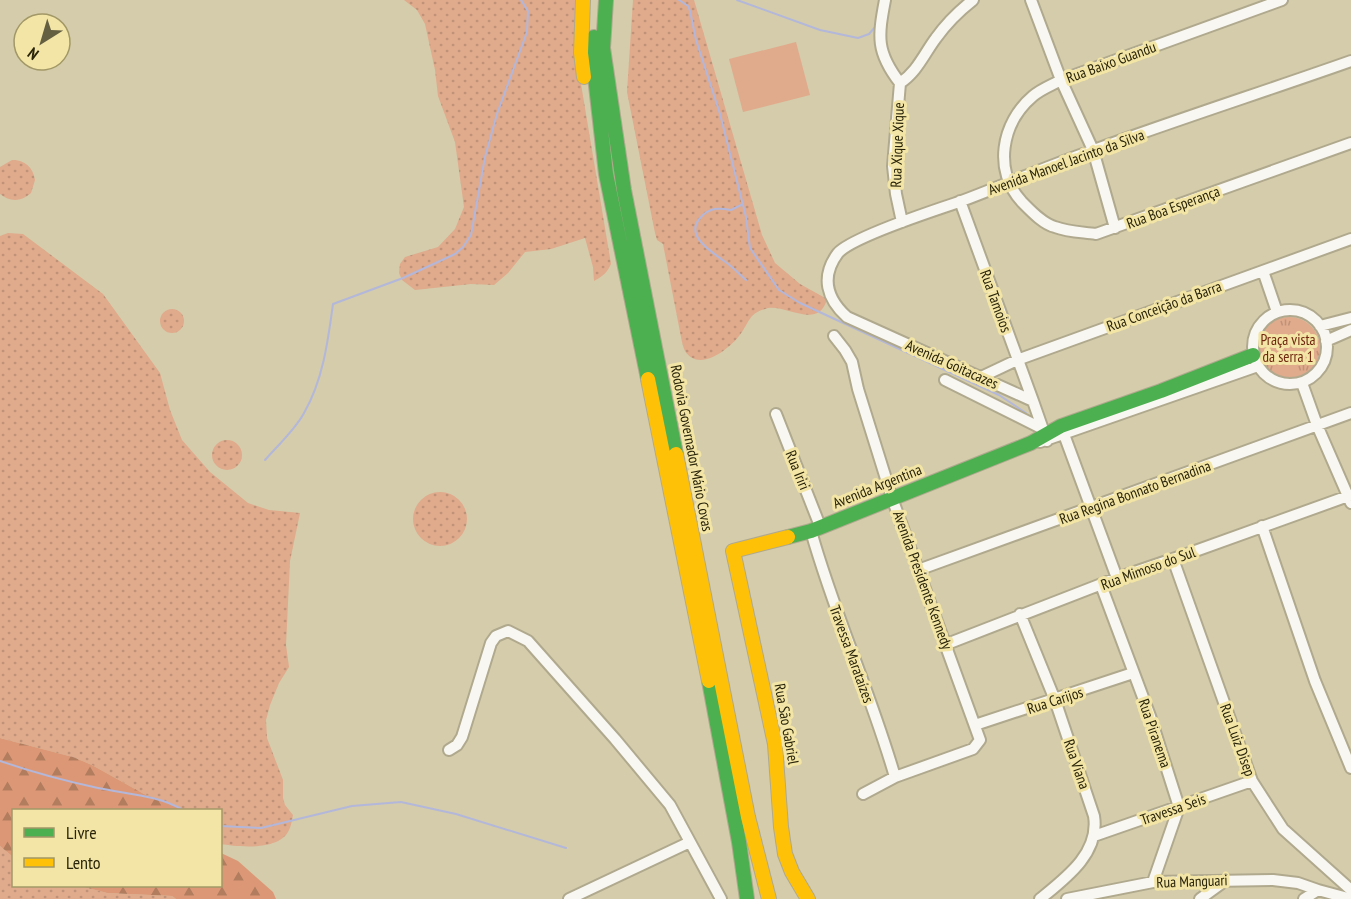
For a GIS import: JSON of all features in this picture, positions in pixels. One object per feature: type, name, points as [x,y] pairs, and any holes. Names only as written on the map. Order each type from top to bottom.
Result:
[{"type":"main road","points":[[583,0],[581,53],[588,104],[606,174]]},
{"type":"main road","name":"Rodovia Governador Mário Covas","points":[[595,0],[593,59],[606,174],[715,711],[747,899]]},
{"type":"main road","name":"Rodovia Governador Mário Covas","points":[[606,0],[603,48],[624,190],[748,817],[769,899]]},
{"type":"main road","points":[[603,48],[616,0]]},
{"type":"main road","name":"Avenida Argentina","points":[[733,551],[815,529],[1031,443],[1045,435],[1161,391],[1256,361]]},
{"type":"main road","name":"Rua São Gabriel","points":[[733,551],[776,748],[786,856],[808,899]]},
{"type":"street","name":"Rua Xique Xique","points":[[885,0],[881,20],[880,46],[886,65],[900,83],[893,166],[902,222]]},
{"type":"street","points":[[900,83],[911,76],[936,38],[958,12],[973,0]]},
{"type":"street","points":[[1031,0],[1061,80],[1093,150],[1115,228]]},
{"type":"street","name":"Rua Baixo Guandu","points":[[1008,183],[1005,169],[1005,145],[1016,114],[1033,95],[1061,80],[1282,0]]},
{"type":"street","name":"Avenida Manoel Jacinto da Silva","points":[[835,306],[827,280],[839,253],[850,244],[1093,150],[1351,61]]},
{"type":"street","name":"Rua Boa Esperança","points":[[1008,183],[1030,210],[1052,227],[1096,234],[1351,143]]},
{"type":"street","name":"Rua Tamoios","points":[[960,201],[1033,401]]},
{"type":"street","name":"Rua Conceição da Barra","points":[[979,378],[1017,360],[1351,238]]},
{"type":"street","points":[[1263,271],[1277,312]]},
{"type":"street","name":"Avenida Goitacazes","points":[[835,306],[847,316],[1033,401]]},
{"type":"street","points":[[1297,311],[1310,316],[1320,326],[1326,341],[1327,352],[1323,365],[1314,376],[1302,383],[1289,385],[1275,382],[1264,374],[1256,361],[1252,343],[1265,319],[1277,312],[1297,311]]},
{"type":"street","points":[[1320,326],[1351,318]]},
{"type":"street","points":[[1326,341],[1351,330]]},
{"type":"street","name":"Avenida Presidente Kennedy","points":[[834,336],[852,362],[858,389],[892,498],[975,725]]},
{"type":"street","points":[[945,380],[1045,435]]},
{"type":"street","points":[[1302,383],[1317,425],[1350,498]]},
{"type":"street","points":[[1033,401],[1045,435]]},
{"type":"street","name":"Rua Regina Bonnato Bernadina","points":[[918,570],[1351,413]]},
{"type":"street","name":"Rua Iriri","points":[[776,414],[815,529]]},
{"type":"street","points":[[1063,430],[1117,578]]},
{"type":"street","name":"Rua Mimoso do Sul","points":[[947,644],[1117,578],[1173,560],[1262,526],[1350,498]]},
{"type":"street","points":[[1262,526],[1315,681],[1348,752],[1351,768]]},
{"type":"street","name":"Travessa Marataízes","points":[[815,529],[824,580],[847,636],[884,739],[895,777]]},
{"type":"street","name":"Rua Luiz Disep","points":[[1173,560],[1252,781],[1283,830],[1351,890]]},
{"type":"street","name":"Rua Piranema","points":[[1101,585],[1150,716],[1179,807]]},
{"type":"street","name":"Rua Viana","points":[[1020,614],[1055,700],[1094,816],[1096,828],[1094,836]]},
{"type":"street","points":[[449,750],[462,737],[496,636],[508,631],[528,641],[670,805],[718,898]]},
{"type":"street","name":"Rua Carijos","points":[[975,725],[1133,673]]},
{"type":"street","points":[[863,794],[895,777],[973,749],[980,740],[975,725]]},
{"type":"street","name":"Travessa Seis","points":[[1094,836],[1252,781]]},
{"type":"street","points":[[1153,882],[1179,807]]},
{"type":"street","points":[[1040,899],[1083,860],[1094,836]]},
{"type":"street","points":[[569,899],[690,842]]},
{"type":"street","points":[[1200,899],[1226,880]]},
{"type":"street","name":"Rua Manguari","points":[[1066,899],[1153,882],[1226,880],[1288,881],[1351,899]]},
{"type":"street","points":[[1304,899],[1318,890]]},
{"type":"green space","points":[[404,0],[579,0],[578,66],[611,264],[600,278],[594,281],[593,267],[585,238],[551,249],[525,252],[508,273],[494,285],[471,284],[415,290],[402,280],[399,273],[400,264],[405,257],[438,247],[455,229],[464,207],[455,142],[438,96],[425,24],[417,10]]},
{"type":"green space","points":[[633,0],[694,0],[762,235],[775,263],[800,284],[827,299],[823,308],[810,315],[776,308],[758,312],[752,316],[739,336],[728,347],[714,357],[706,359],[698,360],[691,357],[684,349],[663,244],[657,240],[655,233],[627,92]]},
{"type":"green space","points":[[796,42],[810,95],[743,112],[729,59]]},
{"type":"green space","points":[[12,160],[28,165],[35,180],[31,193],[12,200],[0,194],[0,167]]},
{"type":"green space","points":[[8,233],[23,234],[103,294],[160,373],[170,410],[182,440],[210,472],[248,503],[269,510],[300,513],[290,561],[286,645],[289,667],[279,683],[266,720],[267,738],[283,780],[283,798],[285,805],[293,815],[289,830],[277,841],[258,846],[222,844],[222,809],[183,809],[144,794],[73,757],[0,738],[0,236]]},
{"type":"green space","points":[[172,309],[181,312],[184,321],[181,330],[172,333],[163,330],[160,321],[163,312]]},
{"type":"green space","name":"Praça vista da serra 1","points":[[1289,317],[1301,319],[1311,326],[1318,336],[1320,348],[1318,360],[1311,370],[1301,377],[1289,379],[1277,377],[1267,370],[1260,360],[1258,348],[1260,336],[1267,326],[1277,319]]},
{"type":"green space","points":[[227,440],[238,444],[242,455],[238,466],[227,470],[216,466],[212,455],[216,444]]},
{"type":"green space","points":[[440,492],[450,494],[459,500],[465,509],[467,519],[465,529],[459,538],[450,544],[440,546],[430,544],[421,538],[415,529],[413,519],[415,509],[421,500],[430,494]]},
{"type":"green space","points":[[0,738],[73,757],[144,794],[183,809],[12,809],[12,856],[0,846]]},
{"type":"green space","points":[[0,846],[12,856],[12,887],[84,887],[107,893],[172,896],[176,899],[0,899]]},
{"type":"green space","points":[[222,853],[238,861],[273,892],[276,899],[176,899],[172,896],[107,893],[84,887],[222,887]]},
{"type":"waterway","points":[[265,460],[296,425],[316,387],[324,360],[333,304],[403,278],[455,254],[471,235],[485,157],[497,114],[527,32],[528,11],[521,0]]},
{"type":"waterway","points":[[679,0],[688,6],[690,11],[696,40],[720,114],[746,217],[750,248],[779,290],[800,303],[999,395],[1026,413]]},
{"type":"waterway","points":[[737,0],[820,30],[858,38],[869,34],[876,26]]},
{"type":"waterway","points":[[743,204],[731,210],[708,211],[696,224],[695,230],[707,248],[746,280]]},
{"type":"waterway","points":[[0,761],[73,782],[153,798],[181,809]]},
{"type":"waterway","points":[[222,826],[261,828],[352,806],[401,802],[456,814],[566,848]]},
{"type":"traffic: fast","points":[[606,0],[603,48],[624,190],[676,454]]},
{"type":"traffic: fast","points":[[594,37],[593,59],[606,174],[648,379]]},
{"type":"traffic: fast","points":[[788,537],[811,531],[1031,443],[1061,426],[1161,391],[1253,355]]},
{"type":"traffic: fast","points":[[709,681],[739,842],[747,899]]},
{"type":"traffic: slow","points":[[583,0],[581,53],[584,77]]},
{"type":"traffic: slow","points":[[648,379],[709,681]]},
{"type":"traffic: slow","points":[[676,454],[748,817],[769,899]]},
{"type":"traffic: slow","points":[[788,537],[733,551],[775,744],[785,854],[792,872],[808,899]]}]
